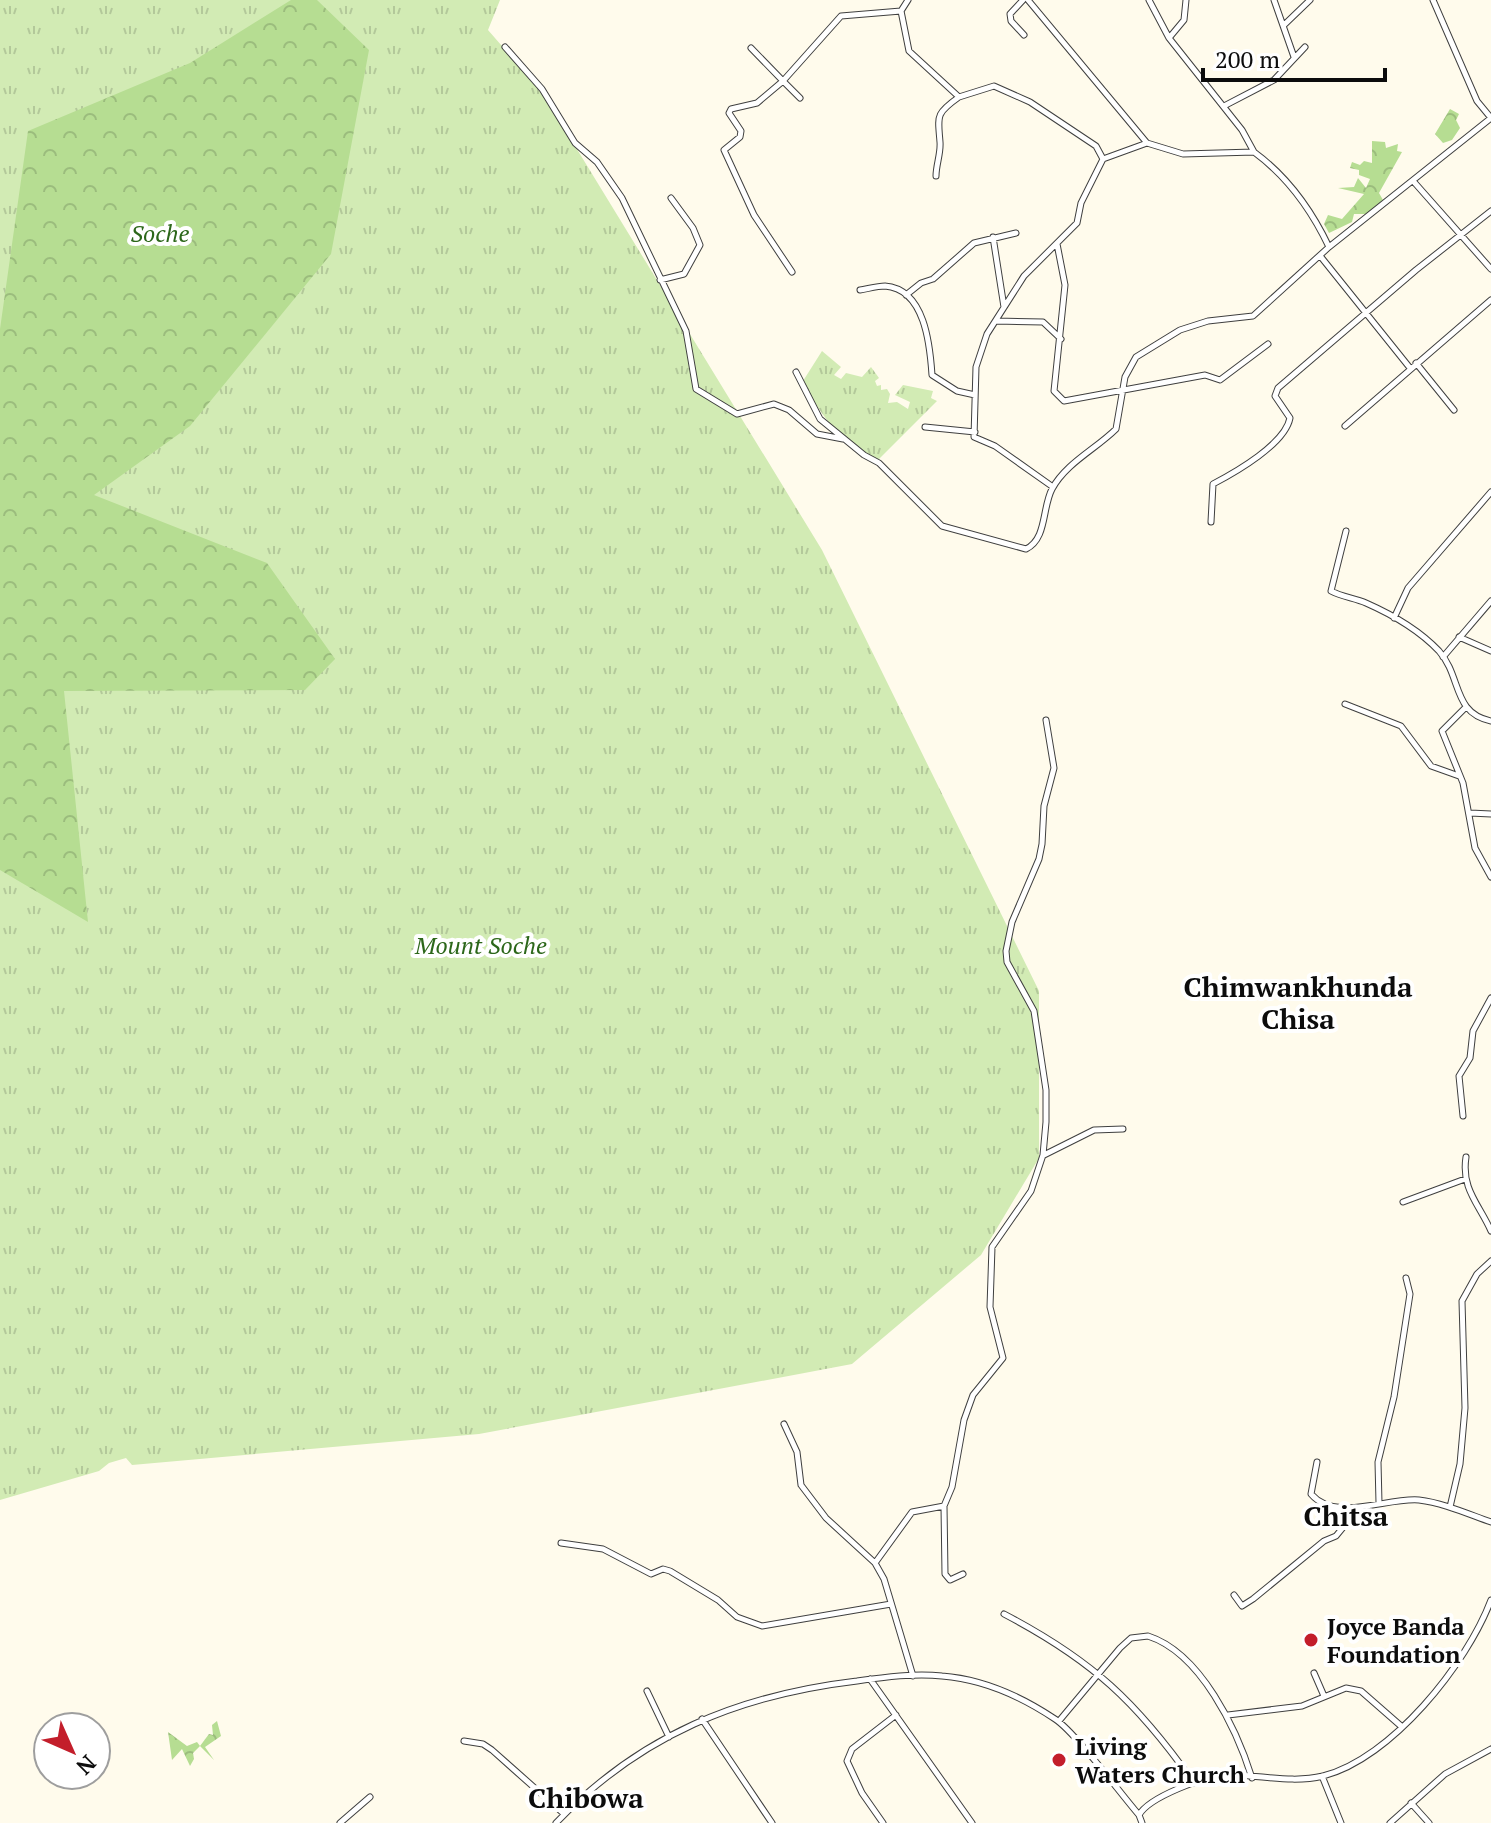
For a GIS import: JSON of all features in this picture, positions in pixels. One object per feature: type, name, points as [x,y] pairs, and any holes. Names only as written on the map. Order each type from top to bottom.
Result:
[{"type":"street","points":[[908,0],[901,11],[909,51],[959,97]]},
{"type":"street","points":[[1024,35],[1011,21],[1010,14],[1026,0],[1147,143],[1183,154],[1254,152]]},
{"type":"street","points":[[1149,0],[1169,38],[1224,106],[1254,152],[1281,173],[1304,203],[1329,247]]},
{"type":"street","points":[[1169,38],[1184,20],[1186,0]]},
{"type":"street","points":[[1274,0],[1294,57]]},
{"type":"street","points":[[1284,25],[1310,0]]},
{"type":"street","points":[[796,372],[814,411],[844,439],[879,463],[942,526],[1026,549],[1037,541],[1053,487],[1076,461],[1116,429],[1129,366],[1148,349],[1180,330],[1208,321],[1250,318],[1329,247],[1491,118],[1477,101],[1433,0]]},
{"type":"street","points":[[792,272],[754,215],[724,150],[740,137],[741,131],[729,113],[731,109],[757,103],[783,81],[841,16],[853,12],[901,11]]},
{"type":"street","points":[[505,47],[542,89],[575,143],[597,162],[619,194],[686,331],[696,389],[737,414],[774,404],[789,410],[817,434],[844,439]]},
{"type":"street","points":[[1224,106],[1274,80],[1305,47]]},
{"type":"street","points":[[751,48],[800,98]]},
{"type":"street","points":[[936,176],[940,144],[938,118],[943,109],[959,97],[994,86],[1016,94],[1096,146],[1103,159]]},
{"type":"street","points":[[1053,487],[995,446],[977,439],[976,367],[987,334],[1024,276],[1079,220],[1081,203],[1103,159],[1147,143]]},
{"type":"street","points":[[1414,182],[1491,269]]},
{"type":"street","points":[[660,280],[684,274],[700,245],[693,228],[671,198]]},
{"type":"street","points":[[1211,522],[1213,484],[1255,458],[1290,422],[1275,391],[1364,313],[1491,211]]},
{"type":"street","points":[[906,295],[921,283],[933,279],[974,243],[1016,233]]},
{"type":"street","points":[[993,237],[1004,308]]},
{"type":"street","points":[[1056,243],[1065,275],[1061,339],[1054,383],[1060,400],[1068,402],[1205,375],[1220,380],[1268,344]]},
{"type":"street","points":[[1321,257],[1410,368]]},
{"type":"street","points":[[860,290],[887,286],[906,295],[922,317],[932,375],[957,391],[975,395]]},
{"type":"street","points":[[1345,426],[1491,300]]},
{"type":"street","points":[[996,321],[1043,322],[1061,339]]},
{"type":"street","points":[[1416,363],[1454,410]]},
{"type":"street","points":[[925,427],[975,432]]},
{"type":"street","points":[[1394,618],[1408,588],[1491,492]]},
{"type":"street","points":[[1346,531],[1331,591],[1365,602],[1422,637],[1443,657],[1465,708],[1474,717],[1491,721]]},
{"type":"street","points":[[1443,657],[1491,601]]},
{"type":"street","points":[[1459,637],[1491,651]]},
{"type":"street","points":[[1345,704],[1401,726],[1431,766],[1460,777]]},
{"type":"street","points":[[1465,708],[1442,728],[1470,813],[1475,848],[1491,877]]},
{"type":"street","points":[[963,1574],[950,1580],[945,1574],[944,1506],[952,1487],[968,1406],[1003,1358],[990,1307],[992,1247],[1031,1191],[1043,1155],[1047,1105],[1038,1032],[1029,999],[1007,962],[1006,951],[1012,922],[1042,844],[1044,806],[1054,768],[1046,720]]},
{"type":"street","points":[[1470,813],[1491,814]]},
{"type":"street","points":[[1463,1116],[1459,1076],[1470,1058],[1473,1031],[1491,998]]},
{"type":"street","points":[[1043,1155],[1094,1130],[1123,1129]]},
{"type":"street","points":[[1466,1157],[1465,1179],[1473,1202],[1491,1231]]},
{"type":"street","points":[[1403,1202],[1465,1179]]},
{"type":"street","points":[[1487,1221],[1491,1213]]},
{"type":"street","points":[[1450,1507],[1460,1464],[1465,1408],[1462,1301],[1477,1274],[1491,1261]]},
{"type":"street","points":[[1379,1503],[1378,1462],[1394,1397],[1402,1328],[1409,1300],[1406,1278]]},
{"type":"street","points":[[784,1424],[797,1452],[801,1485],[826,1518],[875,1563],[913,1676]]},
{"type":"street","points":[[1317,1462],[1312,1497],[1328,1504],[1359,1508],[1415,1500],[1450,1507],[1491,1522]]},
{"type":"street","points":[[875,1563],[912,1512],[944,1506]]},
{"type":"street","points":[[1234,1595],[1242,1606],[1253,1599],[1324,1541],[1336,1536],[1359,1508]]},
{"type":"street","points":[[561,1543],[603,1549],[651,1574],[663,1569],[670,1571],[718,1600],[737,1617],[762,1626],[891,1604]]},
{"type":"street","points":[[1139,1815],[1144,1807],[1194,1783],[1226,1775],[1252,1778],[1322,1776],[1377,1750],[1471,1643],[1491,1600]]},
{"type":"street","points":[[1004,1614],[1073,1652],[1098,1672],[1154,1728],[1194,1783]]},
{"type":"street","points":[[1059,1721],[1098,1672],[1131,1638],[1144,1635],[1155,1638],[1199,1677],[1228,1715],[1252,1778]]},
{"type":"street","points":[[1314,1673],[1324,1696]]},
{"type":"street","points":[[556,1823],[635,1757],[702,1719],[785,1691],[870,1679],[941,1675],[1008,1693],[1059,1721],[1139,1815],[1142,1823]]},
{"type":"street","points":[[870,1679],[972,1823]]},
{"type":"street","points":[[1228,1715],[1290,1709],[1346,1688],[1361,1691],[1401,1726]]},
{"type":"street","points":[[647,1691],[669,1738]]},
{"type":"street","points":[[883,1823],[858,1786],[847,1761],[852,1749],[896,1715]]},
{"type":"street","points":[[702,1719],[772,1823]]},
{"type":"street","points":[[464,1741],[483,1744],[492,1750],[564,1814]]},
{"type":"street","points":[[1390,1823],[1445,1774],[1491,1749]]},
{"type":"street","points":[[1322,1776],[1341,1823]]},
{"type":"street","points":[[340,1823],[370,1797]]},
{"type":"street","points":[[1411,1802],[1429,1823]]},
{"type":"green space","name":"Mount Soche","points":[[0,0],[500,0],[488,30],[542,92],[822,550],[1039,991],[1039,1158],[981,1255],[852,1364],[479,1434],[132,1465],[126,1458],[109,1463],[99,1471],[0,1500]]},
{"type":"green space","name":"Soche","points":[[291,0],[317,0],[369,50],[331,254],[190,426],[94,495],[267,563],[335,659],[305,690],[64,691],[88,922],[0,870],[0,329],[28,131],[190,63]]},
{"type":"green space","points":[[1450,109],[1459,114],[1456,120],[1460,128],[1452,140],[1443,143],[1435,134]]},
{"type":"green space","points":[[1372,141],[1385,142],[1386,148],[1398,144],[1397,151],[1402,152],[1379,193],[1383,200],[1370,214],[1354,214],[1352,222],[1329,233],[1324,224],[1328,215],[1342,219],[1364,194],[1338,188],[1354,187],[1358,178],[1366,188],[1370,179],[1359,175],[1359,170],[1350,168],[1352,162],[1360,165],[1364,161],[1372,163]]},
{"type":"green space","points":[[822,351],[841,367],[834,375],[841,379],[846,373],[862,377],[871,367],[879,378],[875,381],[877,386],[881,385],[881,390],[887,389],[890,394],[888,403],[897,402],[908,409],[910,402],[895,395],[903,385],[933,391],[931,398],[937,401],[874,464],[852,448],[832,427],[803,381]]},
{"type":"green space","points":[[217,1721],[221,1736],[205,1747],[214,1760],[200,1746],[209,1734],[213,1735],[212,1725]]},
{"type":"green space","points":[[168,1732],[187,1746],[197,1742],[200,1746],[193,1753],[190,1766],[182,1749],[172,1760]]},
{"type":"place","name":"Joyce Banda Foundation","points":[[1311,1640]]},
{"type":"place","name":"Living Waters Church","points":[[1059,1760]]},
{"type":"district","name":"Chimwankhunda Chisa","points":[[1298,1002]]},
{"type":"district","name":"Chitsa","points":[[1346,1515]]},
{"type":"district","name":"Chibowa","points":[[586,1797]]}]
